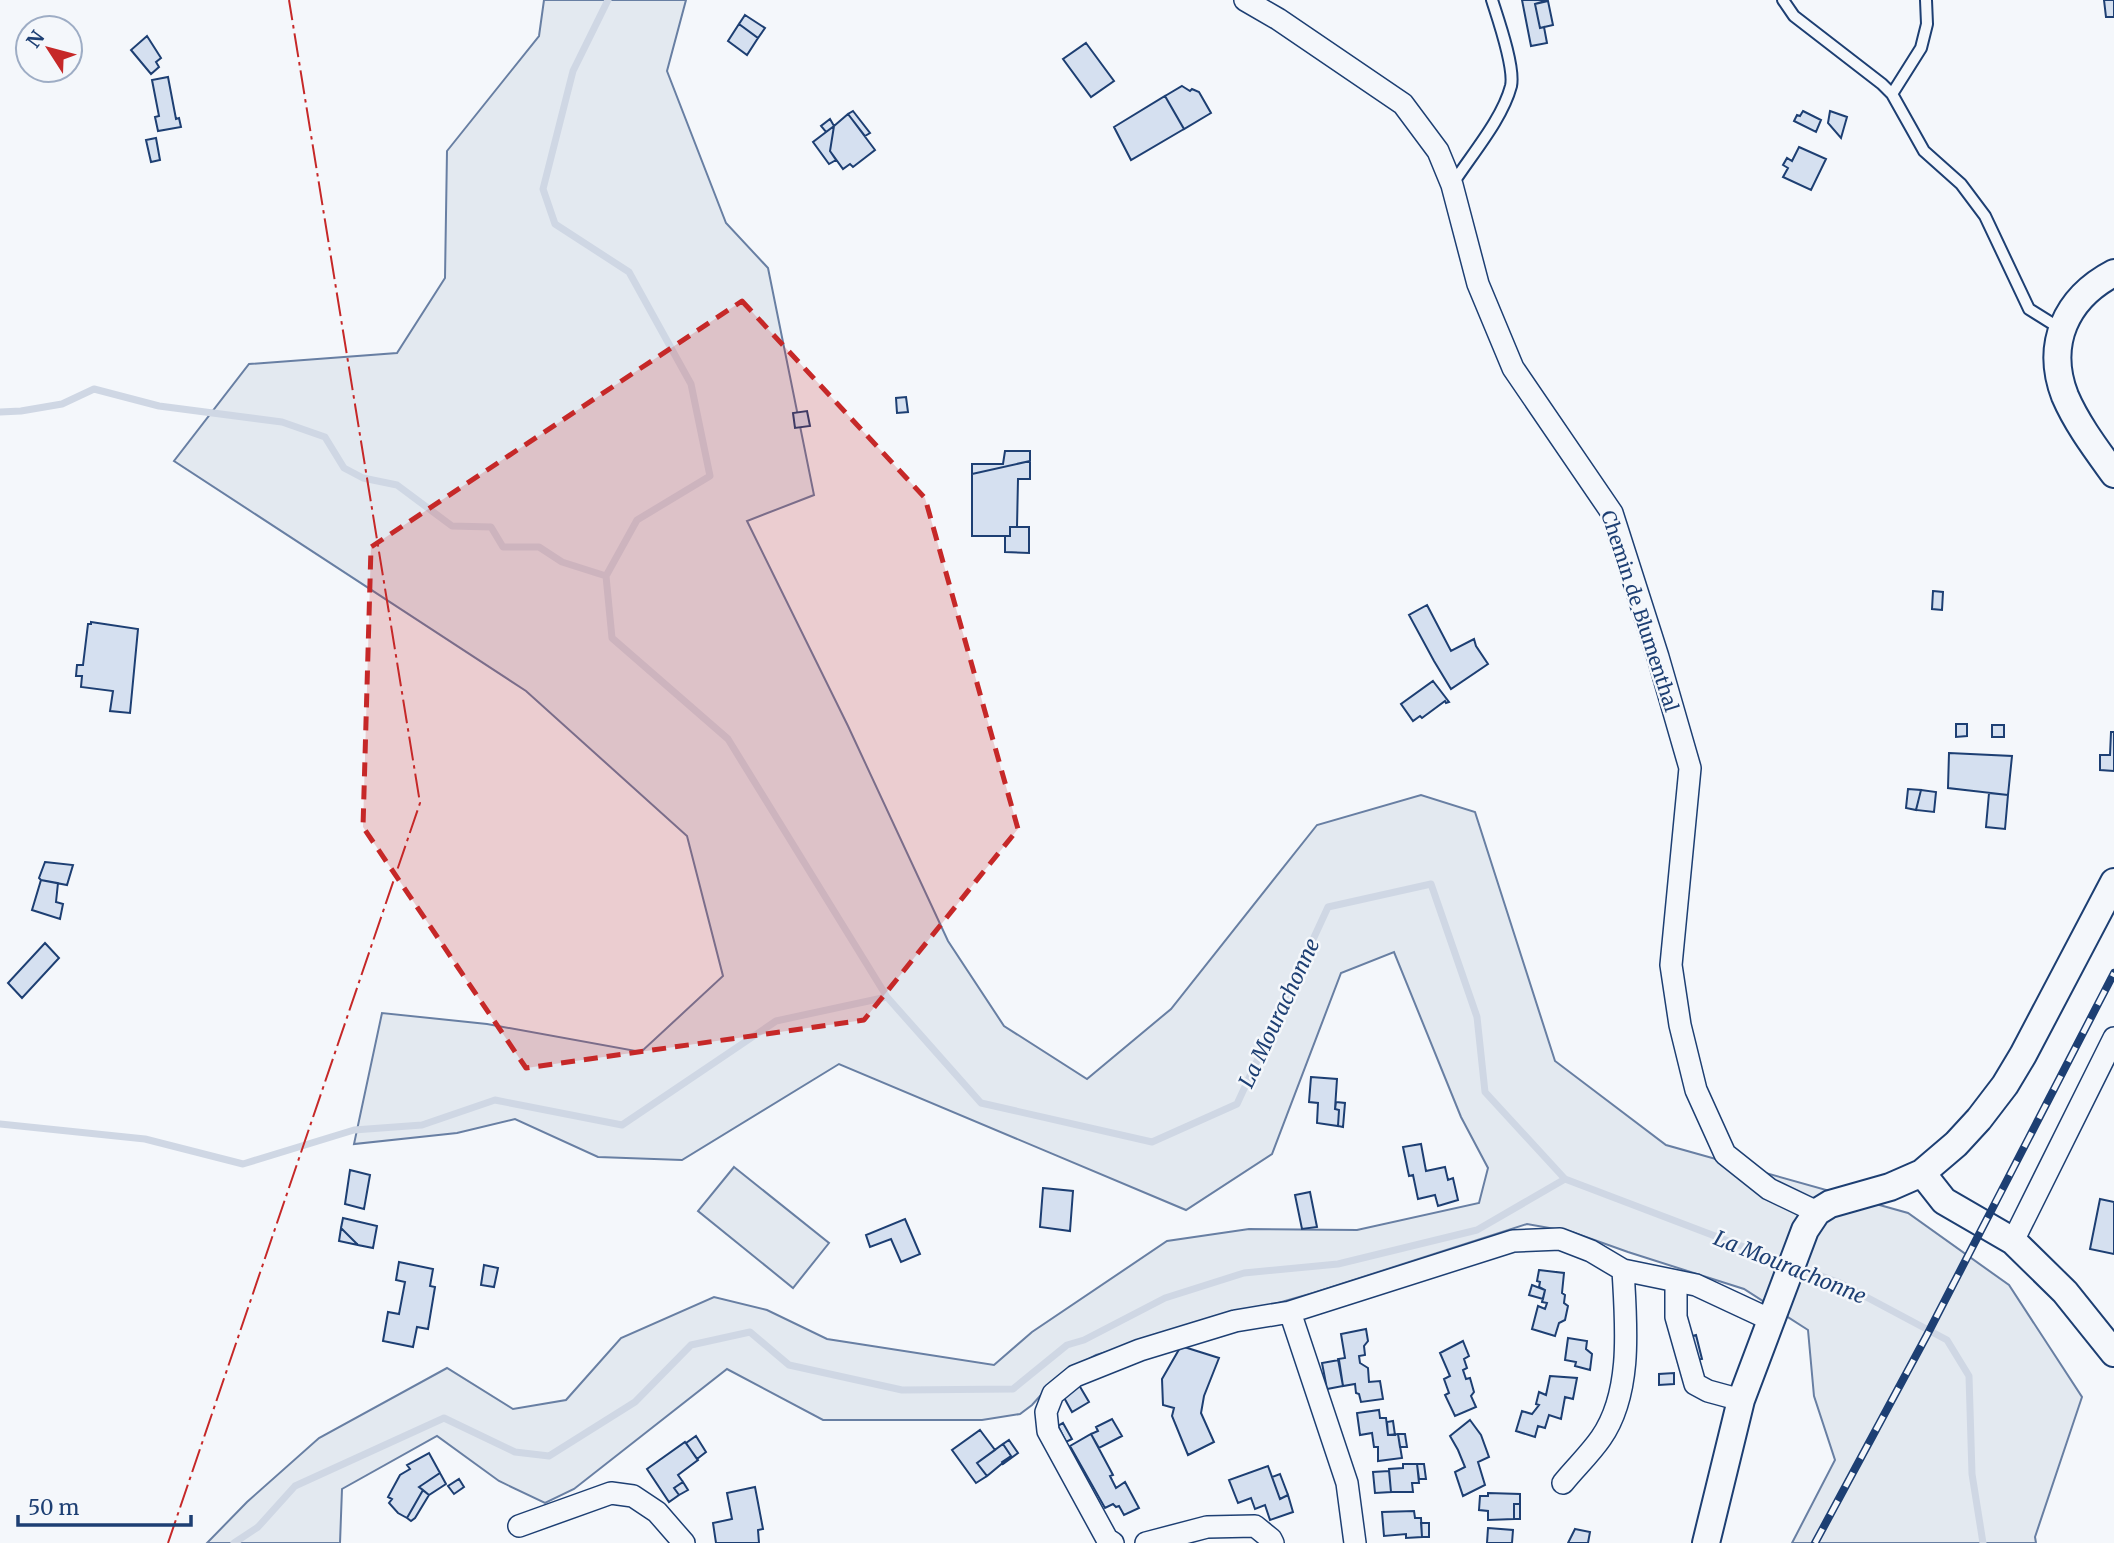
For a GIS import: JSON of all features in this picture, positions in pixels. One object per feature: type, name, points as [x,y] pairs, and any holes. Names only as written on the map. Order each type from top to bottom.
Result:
[{"type":"street","name":"Chemin de Blumenthal","points":[[1245,0],[1278,19],[1403,104],[1438,151],[1452,185],[1478,284],[1513,368],[1612,513],[1690,768],[1671,965],[1680,1025],[1696,1090],[1725,1154],[1811,1221]]},
{"type":"street","points":[[2114,273],[2099,281],[2080,298],[2068,315],[2061,329],[2057,362],[2065,394],[2082,428],[2114,474]]},
{"type":"street","points":[[1706,1543],[1741,1400],[1770,1320],[1811,1221],[1830,1204],[1890,1187],[1922,1173],[1956,1144],[1979,1119],[2005,1085],[2023,1055],[2114,882]]},
{"type":"street","points":[[2013,1241],[2114,1038]]},
{"type":"street","points":[[1922,1173],[1944,1200],[2013,1241],[2065,1292],[2114,1353]]},
{"type":"street","points":[[1113,1543],[1107,1539],[1048,1431],[1046,1412],[1053,1394],[1075,1376],[1140,1350],[1235,1321],[1290,1312],[1513,1241],[1560,1239],[1591,1251],[1623,1270],[1696,1285],[1770,1320]]},
{"type":"street","points":[[1563,1483],[1602,1437],[1616,1405],[1626,1359],[1623,1270]]},
{"type":"street","points":[[1676,1282],[1676,1317],[1695,1384],[1708,1391],[1741,1400]]},
{"type":"street","points":[[1290,1312],[1347,1483],[1355,1543]]},
{"type":"street","points":[[519,1525],[611,1493],[633,1496],[657,1512],[684,1543]]},
{"type":"street","points":[[1146,1543],[1207,1527],[1255,1526],[1273,1543]]},
{"type":"lane","points":[[1452,185],[1496,120],[1511,84],[1507,49],[1492,0]]},
{"type":"lane","points":[[1783,0],[1794,16],[1892,94],[1924,151],[1961,184],[1984,216],[2029,309],[2061,329]]},
{"type":"lane","points":[[1892,94],[1921,48],[1927,24],[1926,0]]},
{"type":"highlighted area","points":[[742,301],[925,498],[1018,829],[864,1020],[526,1068],[363,827],[371,547]]},
{"type":"shaded area","points":[[544,0],[686,0],[667,71],[726,223],[768,268],[814,495],[747,521],[848,726],[948,941],[1004,1026],[1087,1079],[1171,1009],[1317,825],[1421,795],[1475,812],[1555,1061],[1666,1145],[1908,1213],[2009,1285],[2082,1397],[2035,1537],[2036,1543],[1792,1543],[1835,1460],[1814,1396],[1808,1330],[1744,1289],[1572,1232],[1527,1224],[1313,1293],[1096,1355],[1058,1376],[1032,1405],[1020,1414],[982,1420],[823,1420],[727,1369],[574,1489],[545,1503],[499,1481],[437,1436],[342,1489],[340,1543],[207,1543],[247,1502],[319,1438],[447,1368],[513,1409],[566,1400],[621,1338],[714,1297],[767,1310],[827,1339],[994,1365],[1032,1332],[1167,1241],[1249,1229],[1357,1230],[1479,1203],[1488,1168],[1461,1117],[1394,952],[1341,973],[1272,1154],[1186,1210],[839,1064],[682,1160],[598,1157],[515,1119],[457,1133],[354,1144],[382,1013],[487,1024],[641,1052],[723,976],[687,836],[526,691],[174,461],[249,364],[397,353],[445,278],[447,151],[539,36]]},
{"type":"shaded area","points":[[734,1167],[829,1243],[793,1288],[698,1211]]},
{"type":"building","points":[[1522,0],[1548,0],[1535,4],[1540,28],[1544,27],[1547,43],[1531,46]]},
{"type":"building","points":[[2104,0],[2114,0],[2114,17],[2106,17]]},
{"type":"building","points":[[1548,1],[1553,25],[1540,28],[1535,4]]},
{"type":"building","points":[[745,15],[765,28],[758,38],[739,24]]},
{"type":"building","points":[[739,24],[758,38],[747,55],[728,41]]},
{"type":"building","points":[[147,36],[161,58],[156,62],[159,67],[151,74],[131,50]]},
{"type":"building","points":[[1086,43],[1114,81],[1091,97],[1063,59]]},
{"type":"building","points":[[168,77],[176,119],[179,118],[181,127],[158,131],[155,117],[159,116],[152,80]]},
{"type":"building","points":[[1182,86],[1199,92],[1211,113],[1184,129],[1165,96]]},
{"type":"building","points":[[1165,96],[1184,129],[1131,160],[1114,127]]},
{"type":"building","points":[[853,111],[870,133],[865,136],[848,114]]},
{"type":"building","points":[[1803,111],[1821,120],[1816,132],[1794,121]]},
{"type":"building","points":[[1830,111],[1847,117],[1841,138],[1828,123]]},
{"type":"building","points":[[848,114],[875,150],[853,167],[850,164],[843,169],[830,151],[834,126]]},
{"type":"building","points":[[830,119],[834,126],[826,132],[821,126]]},
{"type":"building","points":[[834,126],[830,151],[836,160],[829,164],[813,142]]},
{"type":"building","points":[[156,138],[160,160],[151,162],[146,140]]},
{"type":"building","points":[[1799,147],[1826,159],[1811,190],[1783,177],[1788,168],[1783,165],[1787,158],[1792,161]]},
{"type":"building","points":[[906,397],[908,412],[897,413],[896,398]]},
{"type":"building","points":[[807,411],[810,426],[795,428],[793,413]]},
{"type":"building","points":[[1005,451],[1030,451],[1030,461],[972,474],[972,464],[1003,464]]},
{"type":"building","points":[[1030,461],[1030,479],[1018,479],[1017,527],[1010,527],[1010,536],[972,536],[972,474]]},
{"type":"building","points":[[1010,527],[1029,527],[1029,553],[1005,552],[1005,536],[1010,536]]},
{"type":"building","points":[[1933,591],[1943,592],[1942,610],[1932,609]]},
{"type":"building","points":[[1427,605],[1451,651],[1474,639],[1488,664],[1451,689],[1409,615]]},
{"type":"building","points":[[91,622],[138,629],[130,713],[110,711],[113,691],[81,687],[82,676],[76,676],[77,665],[83,665],[88,624]]},
{"type":"building","points":[[1433,681],[1449,702],[1445,701],[1422,718],[1420,716],[1413,721],[1401,704]]},
{"type":"building","points":[[1956,724],[1967,724],[1967,736],[1956,737]]},
{"type":"building","points":[[1992,725],[2004,725],[2004,737],[1992,737]]},
{"type":"building","points":[[2111,732],[2114,732],[2114,771],[2100,770],[2100,755],[2110,755]]},
{"type":"building","points":[[1949,753],[2012,756],[2008,795],[1948,788]]},
{"type":"building","points":[[1908,789],[1921,790],[1916,810],[1906,808]]},
{"type":"building","points":[[1921,790],[1936,792],[1934,812],[1916,810]]},
{"type":"building","points":[[1989,793],[2008,795],[2005,829],[1986,827]]},
{"type":"building","points":[[45,862],[73,865],[67,885],[39,878]]},
{"type":"building","points":[[41,880],[58,883],[56,902],[63,904],[60,919],[32,910]]},
{"type":"building","points":[[45,943],[59,958],[22,998],[8,983]]},
{"type":"building","points":[[1311,1077],[1337,1079],[1335,1109],[1339,1110],[1338,1126],[1317,1123],[1318,1103],[1309,1102]]},
{"type":"building","points":[[1336,1102],[1345,1103],[1343,1127],[1338,1126],[1339,1110],[1335,1109]]},
{"type":"building","points":[[1421,1144],[1426,1171],[1445,1167],[1448,1180],[1453,1178],[1458,1200],[1438,1206],[1435,1195],[1418,1199],[1413,1175],[1409,1176],[1403,1147]]},
{"type":"building","points":[[350,1170],[370,1175],[364,1209],[345,1204]]},
{"type":"building","points":[[1043,1188],[1073,1191],[1070,1231],[1040,1227]]},
{"type":"building","points":[[1310,1192],[1317,1227],[1302,1229],[1295,1195]]},
{"type":"building","points":[[2100,1199],[2114,1202],[2114,1254],[2090,1249]]},
{"type":"building","points":[[343,1218],[377,1226],[373,1248],[358,1245],[341,1228]]},
{"type":"building","points":[[905,1219],[920,1254],[901,1262],[891,1239],[870,1247],[866,1235]]},
{"type":"building","points":[[341,1228],[358,1245],[339,1241]]},
{"type":"building","points":[[399,1262],[433,1269],[430,1286],[435,1287],[428,1329],[417,1327],[413,1347],[383,1341],[388,1312],[399,1314],[405,1282],[396,1280]]},
{"type":"building","points":[[484,1265],[498,1268],[494,1287],[481,1285]]},
{"type":"building","points":[[1539,1270],[1564,1273],[1562,1293],[1565,1295],[1564,1303],[1568,1306],[1565,1320],[1559,1323],[1555,1336],[1532,1329],[1538,1306],[1545,1309],[1547,1303],[1542,1302],[1545,1290],[1539,1287],[1540,1282],[1537,1281]]},
{"type":"building","points":[[1532,1285],[1545,1290],[1543,1299],[1529,1295]]},
{"type":"building","points":[[1366,1329],[1368,1341],[1364,1346],[1365,1355],[1359,1356],[1360,1363],[1368,1368],[1369,1382],[1380,1381],[1383,1399],[1361,1402],[1355,1384],[1343,1386],[1338,1359],[1345,1358],[1341,1334]]},
{"type":"building","points":[[1696,1335],[1702,1359],[1694,1360],[1689,1337]]},
{"type":"building","points":[[1568,1338],[1587,1341],[1586,1349],[1592,1354],[1590,1370],[1575,1366],[1576,1362],[1565,1360]]},
{"type":"building","points":[[1463,1341],[1469,1356],[1464,1359],[1467,1368],[1463,1370],[1466,1379],[1470,1378],[1474,1392],[1471,1396],[1476,1407],[1455,1416],[1445,1395],[1449,1393],[1444,1379],[1450,1376],[1440,1353]]},
{"type":"building","points":[[1181,1346],[1219,1358],[1204,1396],[1201,1413],[1214,1442],[1188,1455],[1172,1416],[1174,1408],[1163,1405],[1162,1379]]},
{"type":"building","points":[[1339,1360],[1343,1386],[1327,1389],[1322,1363]]},
{"type":"building","points":[[1674,1373],[1674,1384],[1659,1385],[1659,1374]]},
{"type":"building","points":[[1550,1376],[1577,1378],[1573,1399],[1565,1397],[1561,1419],[1549,1415],[1545,1428],[1538,1426],[1535,1437],[1516,1431],[1522,1411],[1532,1414],[1539,1405],[1536,1404],[1539,1392],[1546,1395]]},
{"type":"building","points":[[1079,1385],[1089,1402],[1072,1412],[1062,1394]]},
{"type":"building","points":[[1379,1410],[1380,1418],[1386,1418],[1388,1435],[1398,1434],[1402,1458],[1378,1461],[1378,1447],[1374,1447],[1372,1433],[1360,1435],[1357,1413]]},
{"type":"building","points":[[1112,1419],[1122,1436],[1099,1448],[1091,1434],[1098,1431],[1096,1427]]},
{"type":"building","points":[[1470,1420],[1481,1435],[1489,1457],[1478,1462],[1485,1485],[1463,1496],[1455,1472],[1465,1467],[1450,1436]]},
{"type":"building","points":[[1393,1421],[1395,1435],[1388,1435],[1387,1422]]},
{"type":"building","points":[[1063,1423],[1072,1439],[1066,1442],[1058,1426]]},
{"type":"building","points":[[980,1430],[995,1450],[977,1463],[987,1476],[976,1483],[952,1450]]},
{"type":"building","points":[[1091,1434],[1113,1475],[1110,1476],[1116,1488],[1125,1482],[1139,1508],[1124,1515],[1119,1506],[1113,1504],[1105,1508],[1070,1446]]},
{"type":"building","points":[[1398,1434],[1405,1434],[1407,1447],[1400,1447]]},
{"type":"building","points":[[696,1436],[706,1452],[697,1459],[686,1443]]},
{"type":"building","points":[[1009,1440],[1018,1453],[1003,1464],[1002,1462],[1011,1456],[1003,1444]]},
{"type":"building","points":[[685,1442],[698,1460],[678,1475],[683,1482],[674,1488],[679,1495],[669,1502],[647,1469]]},
{"type":"building","points":[[1003,1444],[1011,1456],[987,1476],[977,1463]]},
{"type":"building","points":[[429,1453],[440,1473],[419,1487],[423,1490],[407,1518],[398,1513],[389,1503],[392,1499],[388,1497],[400,1475],[410,1469],[407,1465]]},
{"type":"building","points":[[1403,1464],[1417,1464],[1419,1483],[1412,1483],[1413,1492],[1391,1492],[1389,1469],[1403,1468]]},
{"type":"building","points":[[1417,1464],[1424,1464],[1426,1479],[1419,1479]]},
{"type":"building","points":[[1268,1466],[1280,1499],[1288,1495],[1293,1512],[1270,1520],[1265,1505],[1255,1509],[1251,1498],[1238,1503],[1229,1480]]},
{"type":"building","points":[[1389,1471],[1391,1492],[1375,1493],[1373,1472]]},
{"type":"building","points":[[440,1473],[446,1484],[429,1495],[419,1487]]},
{"type":"building","points":[[1280,1474],[1288,1495],[1280,1499],[1272,1477]]},
{"type":"building","points":[[459,1479],[464,1487],[454,1494],[448,1486]]},
{"type":"building","points":[[683,1482],[688,1490],[679,1495],[674,1488]]},
{"type":"building","points":[[755,1487],[763,1529],[758,1530],[759,1543],[716,1543],[713,1523],[732,1519],[727,1493]]},
{"type":"building","points":[[423,1490],[429,1495],[411,1521],[407,1518]]},
{"type":"building","points":[[1488,1493],[1520,1494],[1520,1504],[1514,1504],[1514,1519],[1488,1520],[1488,1511],[1479,1510],[1480,1496],[1488,1496]]},
{"type":"building","points":[[1514,1504],[1520,1504],[1520,1519],[1514,1519]]},
{"type":"building","points":[[1414,1511],[1415,1518],[1421,1518],[1422,1537],[1406,1538],[1406,1534],[1384,1536],[1382,1512]]},
{"type":"building","points":[[1421,1523],[1429,1523],[1429,1537],[1422,1537]]},
{"type":"building","points":[[1488,1528],[1513,1530],[1512,1543],[1487,1543]]},
{"type":"building","points":[[1575,1529],[1590,1532],[1588,1543],[1568,1543]]},
{"type":"waterway","name":"La Mourachonne","points":[[608,0],[573,71],[543,189],[555,224],[629,272],[691,384],[710,476],[637,520],[606,576],[612,638],[728,739],[887,997],[981,1103],[1152,1142],[1237,1104],[1328,907],[1431,884],[1477,1017],[1485,1092],[1565,1179],[1786,1263]]},
{"type":"waterway","points":[[0,412],[62,404],[94,389],[159,406],[282,422],[325,437],[344,468],[363,478],[397,485],[452,526],[491,527],[503,547],[539,547],[562,562],[606,576]]},
{"type":"waterway","points":[[0,1124],[145,1139],[243,1164],[354,1130],[422,1125],[495,1100],[622,1125],[776,1021],[887,997]]},
{"type":"waterway","points":[[234,1543],[258,1527],[295,1486],[444,1418],[515,1452],[549,1456],[635,1402],[691,1345],[750,1332],[789,1365],[902,1390],[1013,1389],[1067,1345],[1084,1340],[1165,1298],[1244,1273],[1338,1264],[1477,1230],[1565,1179]]},
{"type":"waterway","name":"La Mourachonne","points":[[1797,1267],[1840,1283],[1947,1340],[1969,1376],[1972,1474],[1983,1543]]},
{"type":"railway","points":[[1815,1543],[1927,1335],[2114,973]]},
{"type":"power","points":[[168,1543],[420,803],[289,0]]}]
